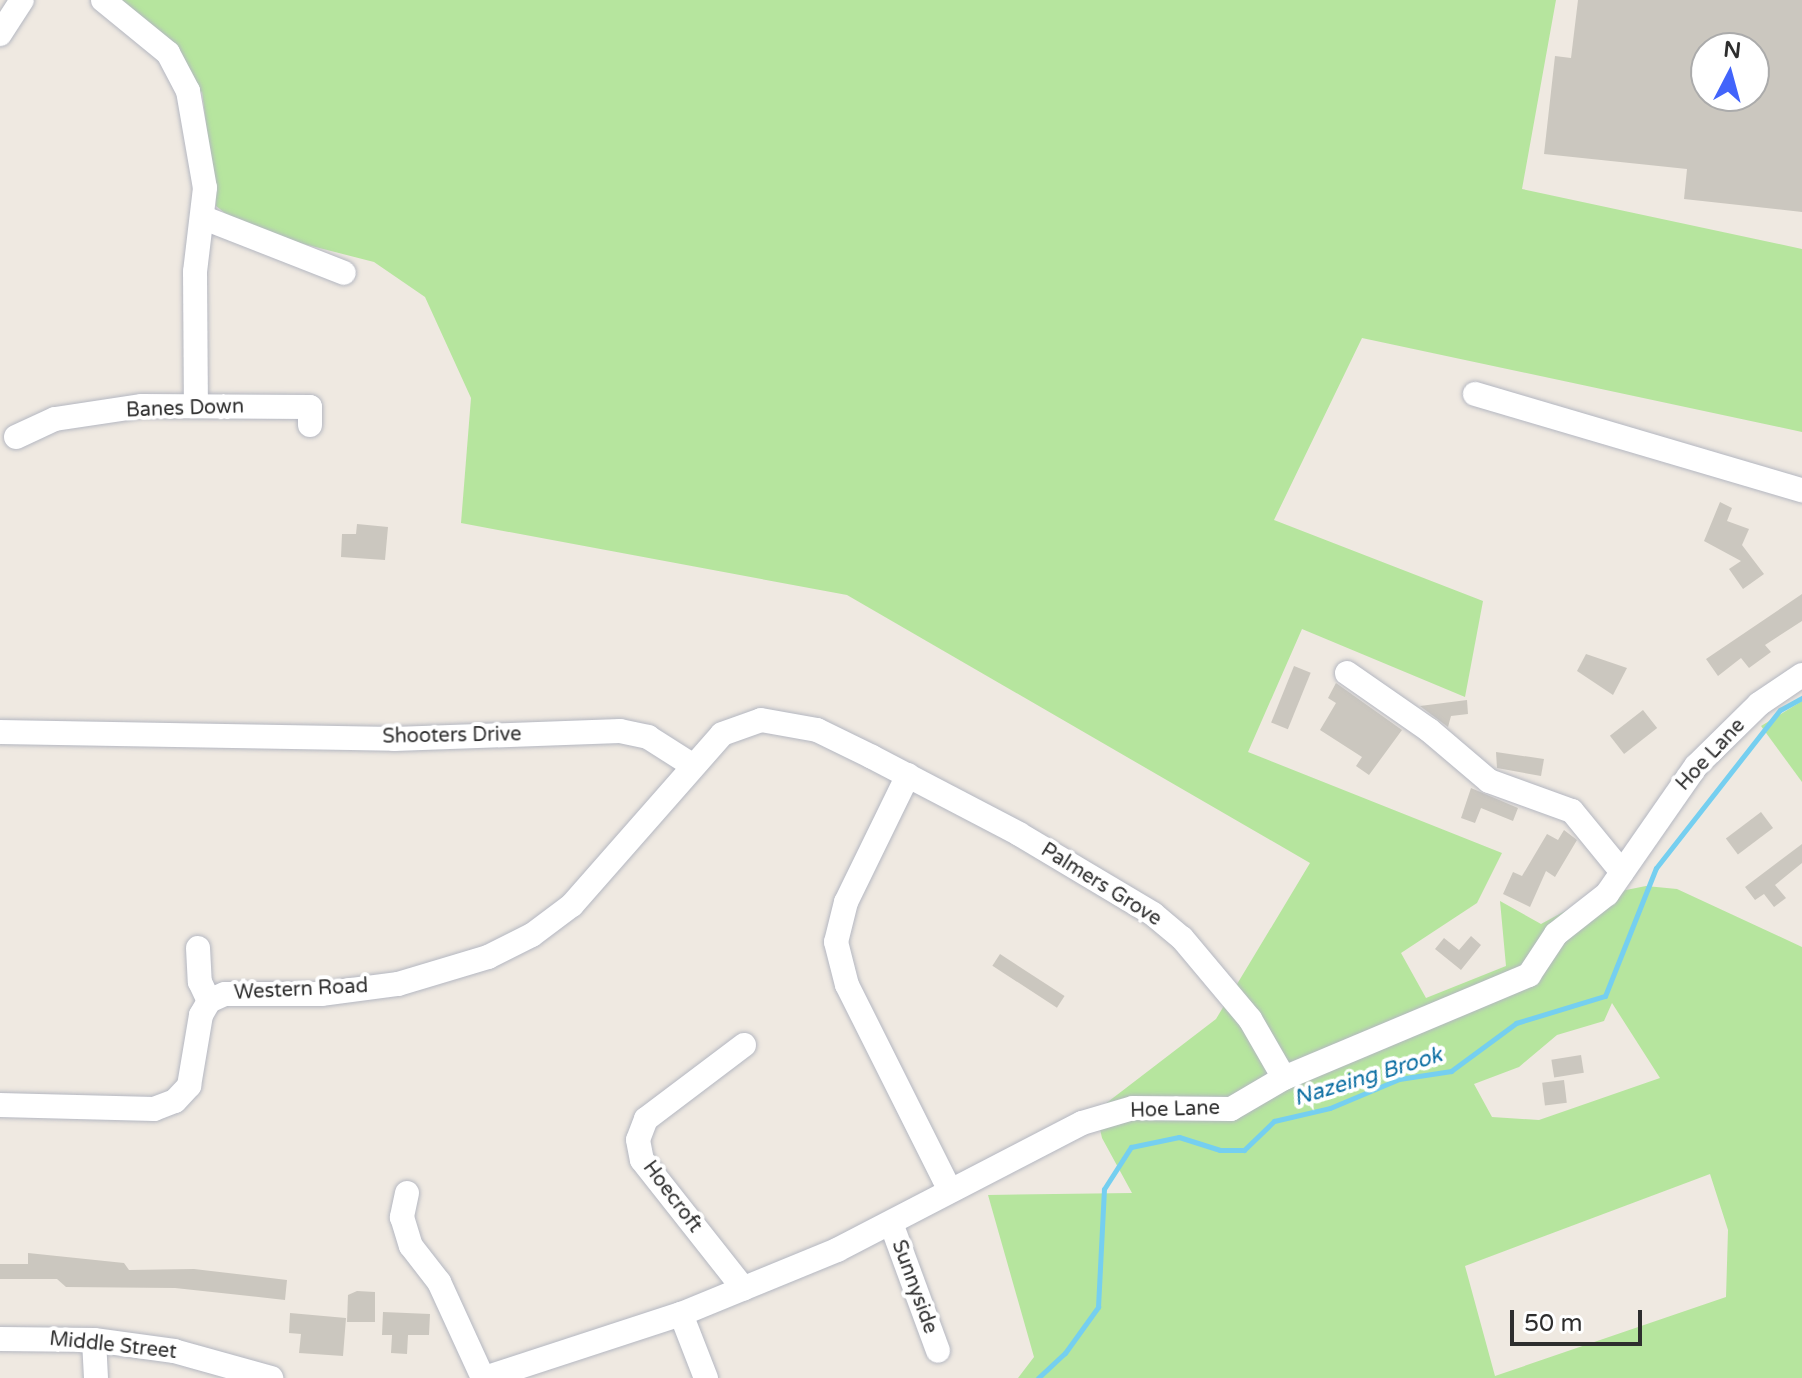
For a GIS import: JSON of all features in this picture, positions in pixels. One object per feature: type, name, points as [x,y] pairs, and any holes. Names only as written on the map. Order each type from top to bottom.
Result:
[{"type":"street","points":[[0,34],[22,0]]},
{"type":"street","points":[[103,0],[145,31],[181,70],[200,148],[204,218],[195,272],[196,405]]},
{"type":"street","points":[[204,218],[344,273]]},
{"type":"street","points":[[1475,394],[1802,490]]},
{"type":"street","name":"Banes Down","points":[[16,437],[55,419],[142,406],[310,407]]},
{"type":"street","points":[[1347,673],[1429,730],[1489,781],[1572,811],[1622,872]]},
{"type":"street","name":"Hoe Lane","points":[[484,1378],[681,1314],[744,1289],[891,1223],[949,1189],[1082,1123],[1133,1108],[1231,1109],[1284,1078],[1529,975],[1556,934],[1590,911],[1622,872],[1696,766],[1759,704],[1802,675]]},
{"type":"street","name":"Palmers Grove","points":[[692,765],[722,734],[761,720],[817,730],[908,775],[1157,916],[1250,1019],[1284,1078]]},
{"type":"street","name":"Shooters Drive","points":[[0,732],[394,739],[620,731],[648,737],[692,765]]},
{"type":"street","name":"Western Road","points":[[0,1105],[154,1109],[175,1101],[189,1086],[201,1015],[209,1001],[225,994],[321,994],[398,984],[488,957],[532,935],[572,905],[654,817],[692,765]]},
{"type":"street","points":[[908,775],[846,902],[836,942],[847,985],[949,1189]]},
{"type":"street","points":[[198,948],[200,982],[209,1001]]},
{"type":"street","name":"Hoecroft","points":[[744,1045],[646,1119],[638,1140],[642,1160],[744,1289]]},
{"type":"street","points":[[407,1193],[402,1217],[411,1246],[439,1282],[484,1378]]},
{"type":"street","name":"Sunnyside","points":[[891,1223],[938,1351]]},
{"type":"street","points":[[681,1314],[706,1378]]},
{"type":"street","name":"Middle Street","points":[[0,1339],[94,1340],[174,1351],[271,1378]]},
{"type":"street","points":[[94,1340],[96,1378]]},
{"type":"green space","points":[[104,0],[1556,0],[1522,189],[1802,249],[1802,432],[1362,338],[1274,520],[1483,601],[1465,697],[1302,629],[1248,752],[1502,853],[1477,903],[1401,953],[1426,998],[1506,966],[1500,901],[1541,924],[1591,897],[1646,886],[1677,889],[1802,947],[1802,1378],[1018,1378],[1034,1357],[988,1195],[1132,1193],[1102,1138],[1096,1111],[1216,1019],[1310,863],[847,595],[461,523],[471,398],[425,297],[374,262],[245,229],[216,206],[202,91],[192,111],[187,91]],"holes":[[[1612,1003],[1660,1078],[1539,1120],[1492,1117],[1474,1084],[1519,1067],[1557,1035],[1604,1021]],[[1710,1174],[1728,1230],[1726,1297],[1495,1376],[1465,1266]]]},
{"type":"green space","points":[[1802,701],[1802,782],[1761,726]]},
{"type":"building","points":[[1578,0],[1802,0],[1802,212],[1684,199],[1687,169],[1544,154],[1555,56],[1571,58]]},
{"type":"building","points":[[1720,502],[1732,508],[1727,521],[1749,529],[1742,545],[1764,574],[1743,589],[1729,569],[1741,561],[1704,541]]},
{"type":"building","points":[[357,524],[388,527],[385,560],[341,557],[342,534],[356,534]]},
{"type":"building","points":[[1802,594],[1802,621],[1765,645],[1771,652],[1749,668],[1741,658],[1718,676],[1706,659]]},
{"type":"building","points":[[1586,654],[1627,668],[1613,695],[1577,671]]},
{"type":"building","points":[[1294,666],[1311,673],[1288,729],[1271,723]]},
{"type":"building","points":[[1336,683],[1402,730],[1369,775],[1356,766],[1362,757],[1320,730],[1336,703],[1328,698]]},
{"type":"building","points":[[1467,700],[1468,714],[1451,716],[1448,727],[1420,706]]},
{"type":"building","points":[[1643,710],[1657,728],[1624,754],[1610,736]]},
{"type":"building","points":[[1496,752],[1544,759],[1541,776],[1497,768]]},
{"type":"building","points":[[1471,788],[1518,808],[1513,821],[1481,808],[1475,823],[1461,818]]},
{"type":"building","points":[[1761,812],[1773,828],[1738,854],[1726,838]]},
{"type":"building","points":[[1564,830],[1577,840],[1555,877],[1546,871],[1530,907],[1503,894],[1513,872],[1522,876],[1547,834],[1558,840]]},
{"type":"building","points":[[1802,844],[1802,863],[1775,885],[1786,898],[1774,907],[1764,894],[1755,900],[1745,887]]},
{"type":"building","points":[[1471,936],[1481,945],[1461,970],[1435,949],[1444,938],[1459,950]]},
{"type":"building","points":[[1000,954],[1065,996],[1057,1008],[992,966]]},
{"type":"building","points":[[1581,1055],[1584,1073],[1554,1077],[1551,1060]]},
{"type":"building","points":[[1564,1080],[1567,1103],[1545,1106],[1542,1083]]},
{"type":"building","points":[[28,1253],[124,1263],[129,1270],[194,1269],[287,1280],[285,1300],[175,1288],[66,1287],[57,1279],[0,1279],[0,1264],[28,1264]]},
{"type":"building","points":[[357,1291],[375,1292],[375,1322],[347,1322],[348,1295]]},
{"type":"building","points":[[383,1312],[430,1314],[429,1335],[408,1335],[407,1354],[391,1353],[392,1335],[382,1335]]},
{"type":"building","points":[[290,1313],[346,1318],[343,1356],[299,1353],[301,1334],[289,1333]]},
{"type":"waterway","name":"Nazeing Brook","points":[[1038,1378],[1065,1353],[1098,1307],[1104,1189],[1131,1147],[1179,1137],[1220,1150],[1244,1150],[1274,1121],[1330,1108],[1399,1079],[1451,1071],[1516,1023],[1605,996],[1656,868],[1780,710],[1802,698]]}]
